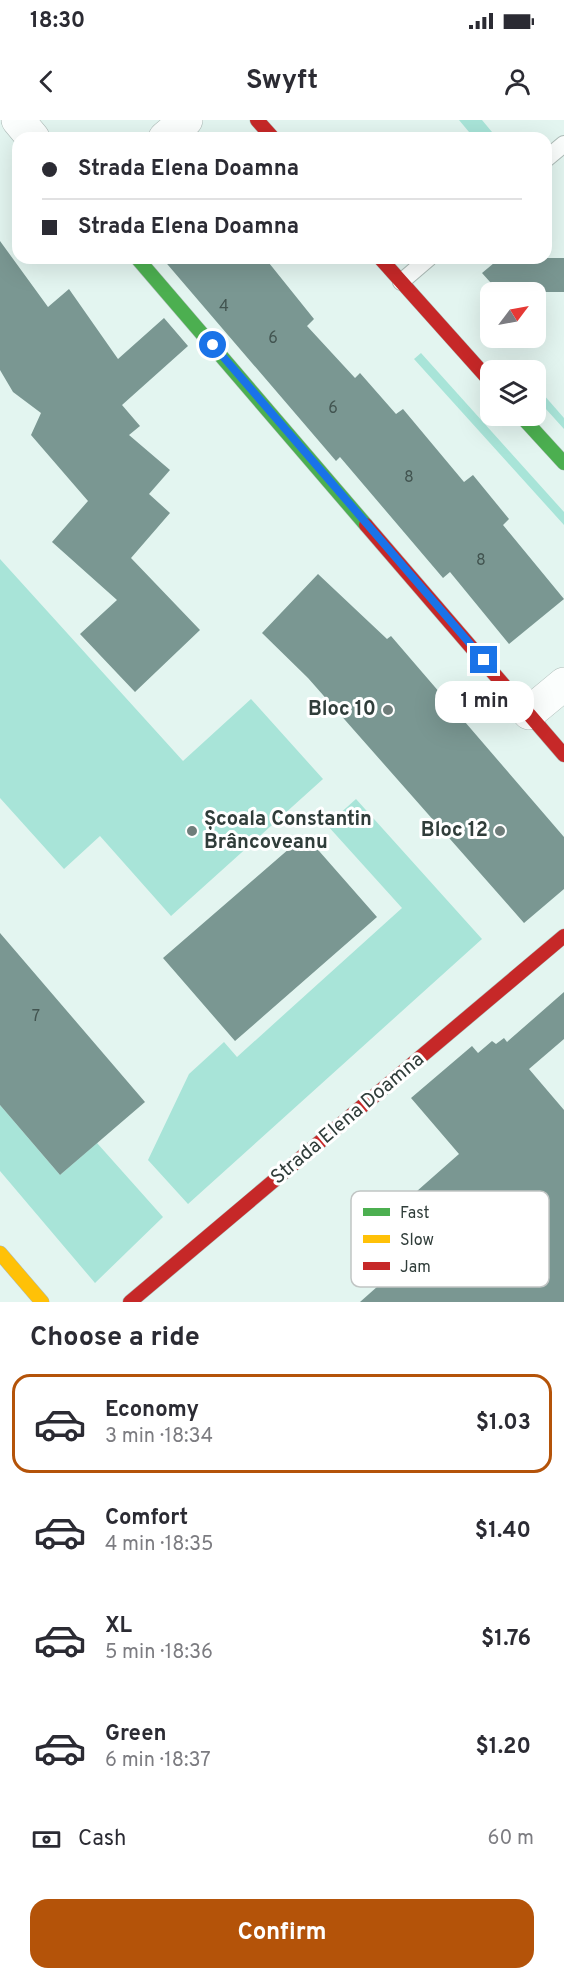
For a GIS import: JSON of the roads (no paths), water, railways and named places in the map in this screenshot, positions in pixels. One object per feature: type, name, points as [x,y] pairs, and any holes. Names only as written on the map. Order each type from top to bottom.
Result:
[{"type":"street","points":[[18,120],[28,132]]},
{"type":"street","points":[[172,132],[186,120]]},
{"type":"street","points":[[257,120],[268,132]]},
{"type":"street","points":[[142,264],[564,755]]},
{"type":"street","points":[[385,264],[480,370]]},
{"type":"street","points":[[530,426],[564,463]]},
{"type":"street","points":[[529,713],[564,684]]},
{"type":"street","name":"Strada Elena Doamna","points":[[130,1302],[564,936]]},
{"type":"street","points":[[0,1253],[42,1302]]},
{"type":"lane","points":[[552,154],[564,144]]},
{"type":"lane","points":[[401,282],[422,264]]},
{"type":"place","name":"Bloc 10","points":[[388,710]]},
{"type":"place","name":"Școala Constantin Brâncoveanu","points":[[192,831]]},
{"type":"place","name":"Bloc 12","points":[[500,831]]}]
